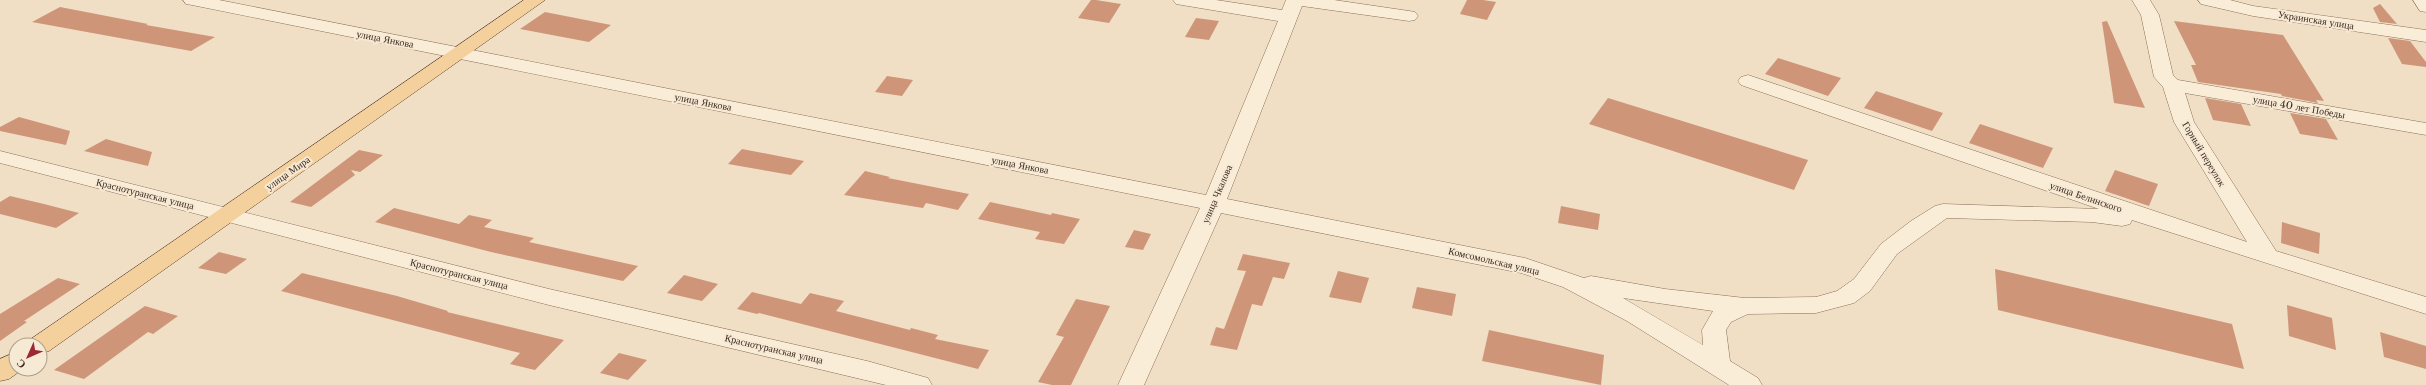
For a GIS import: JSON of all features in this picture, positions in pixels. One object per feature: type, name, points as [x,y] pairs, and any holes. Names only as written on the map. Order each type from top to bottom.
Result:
[{"type":"main road","name":"улица Мира","points":[[48,339],[536,0]]},
{"type":"street","name":"улица Янкова","points":[[192,0],[1214,203]]},
{"type":"street","points":[[1182,0],[1409,16]]},
{"type":"street","name":"Горный переулок","points":[[2141,0],[2150,15],[2164,77],[2172,85],[2184,122],[2268,257]]},
{"type":"street","name":"Украинская улица","points":[[2207,0],[2261,12],[2426,36]]},
{"type":"street","points":[[2422,0],[2426,7]]},
{"type":"street","name":"улица Чкалова","points":[[1131,385],[1214,203],[1293,8]]},
{"type":"street","name":"улица Белинского","points":[[1748,81],[2180,229],[2426,306]]},
{"type":"street","name":"улица 40 лет Победы","points":[[2172,85],[2426,129]]},
{"type":"street","name":"Краснотуранская улица","points":[[0,157],[549,297],[867,370],[919,385]]},
{"type":"street","name":"Комсомольская улица","points":[[1214,203],[1524,266],[1571,281],[1636,315],[1718,368],[1749,385]]},
{"type":"street","points":[[1571,281],[1665,297],[1745,306],[1816,305],[1845,297],[1862,285],[1889,249],[1919,226],[1943,211],[2092,215],[2180,229]]},
{"type":"street","points":[[1718,368],[1714,330],[1722,316],[1745,306]]},
{"type":"building","points":[[1091,0],[1121,4],[1109,23],[1078,18]]},
{"type":"building","points":[[1467,0],[1496,2],[1487,20],[1460,14]]},
{"type":"building","points":[[2380,4],[2397,24],[2380,22],[2373,8]]},
{"type":"building","points":[[60,7],[148,24],[146,25],[215,37],[191,51],[32,22]]},
{"type":"building","points":[[545,12],[611,25],[589,42],[520,29]]},
{"type":"building","points":[[1196,18],[1219,21],[1209,40],[1185,37]]},
{"type":"building","points":[[2107,21],[2145,108],[2114,103],[2102,22]]},
{"type":"building","points":[[2174,21],[2283,35],[2324,101],[2316,100],[2318,103],[2282,96],[2281,94],[2198,82],[2191,65],[2196,65]]},
{"type":"building","points":[[2388,38],[2410,41],[2426,62],[2426,67],[2402,64]]},
{"type":"building","points":[[1778,58],[1841,78],[1828,96],[1765,74]]},
{"type":"building","points":[[887,76],[913,80],[902,96],[875,92]]},
{"type":"building","points":[[1876,91],[1943,113],[1932,131],[1864,108]]},
{"type":"building","points":[[1608,98],[1808,160],[1794,190],[1589,124]]},
{"type":"building","points":[[2205,98],[2241,104],[2251,126],[2213,120]]},
{"type":"building","points":[[2290,113],[2326,119],[2338,140],[2300,134]]},
{"type":"building","points":[[19,117],[70,131],[66,145],[0,131],[0,127]]},
{"type":"building","points":[[1980,124],[2053,148],[2043,168],[1969,143]]},
{"type":"building","points":[[106,139],[152,152],[148,166],[84,151]]},
{"type":"building","points":[[742,149],[804,161],[791,175],[728,164]]},
{"type":"building","points":[[359,150],[383,155],[360,172],[351,170],[355,175],[311,207],[290,202]]},
{"type":"building","points":[[2115,170],[2158,184],[2149,206],[2105,191]]},
{"type":"building","points":[[865,171],[890,177],[888,178],[969,194],[958,210],[926,203],[923,208],[844,195]]},
{"type":"building","points":[[10,196],[79,213],[56,228],[0,214],[0,202]]},
{"type":"building","points":[[990,202],[1051,215],[1052,213],[1080,219],[1064,244],[1035,239],[1040,232],[978,219]]},
{"type":"building","points":[[1561,206],[1600,214],[1598,230],[1558,223]]},
{"type":"building","points":[[394,208],[459,224],[469,215],[492,220],[484,227],[534,238],[529,242],[638,266],[623,281],[491,252],[375,222]]},
{"type":"building","points":[[2282,222],[2320,233],[2319,254],[2281,243]]},
{"type":"building","points":[[1134,230],[1151,234],[1143,250],[1125,247]]},
{"type":"building","points":[[219,252],[247,259],[226,274],[198,268]]},
{"type":"building","points":[[1243,254],[1290,263],[1284,279],[1273,277],[1262,306],[1252,304],[1237,350],[1210,345],[1216,327],[1224,329],[1246,271],[1237,270]]},
{"type":"building","points":[[1995,269],[2232,324],[2244,369],[1998,310]]},
{"type":"building","points":[[1338,271],[1369,278],[1361,303],[1329,297]]},
{"type":"building","points":[[302,273],[397,296],[448,311],[447,312],[564,340],[535,370],[510,364],[520,353],[281,291]]},
{"type":"building","points":[[684,275],[718,284],[702,301],[667,293]]},
{"type":"building","points":[[58,278],[80,284],[24,321],[27,322],[0,341],[0,314]]},
{"type":"building","points":[[1417,287],[1456,294],[1452,316],[1412,308]]},
{"type":"building","points":[[752,292],[801,304],[810,293],[844,301],[836,311],[910,330],[911,328],[938,335],[935,339],[989,350],[978,369],[759,313],[757,314],[737,309]]},
{"type":"building","points":[[1076,299],[1110,306],[1071,385],[1052,385],[1038,382],[1064,337],[1056,335]]},
{"type":"building","points":[[2287,305],[2332,318],[2336,350],[2289,336]]},
{"type":"building","points":[[145,306],[178,316],[153,334],[148,332],[84,379],[54,370]]},
{"type":"building","points":[[1489,330],[1604,355],[1601,385],[1482,361]]},
{"type":"building","points":[[2380,332],[2426,346],[2426,369],[2384,357]]},
{"type":"building","points":[[619,353],[647,360],[628,380],[600,373]]}]
